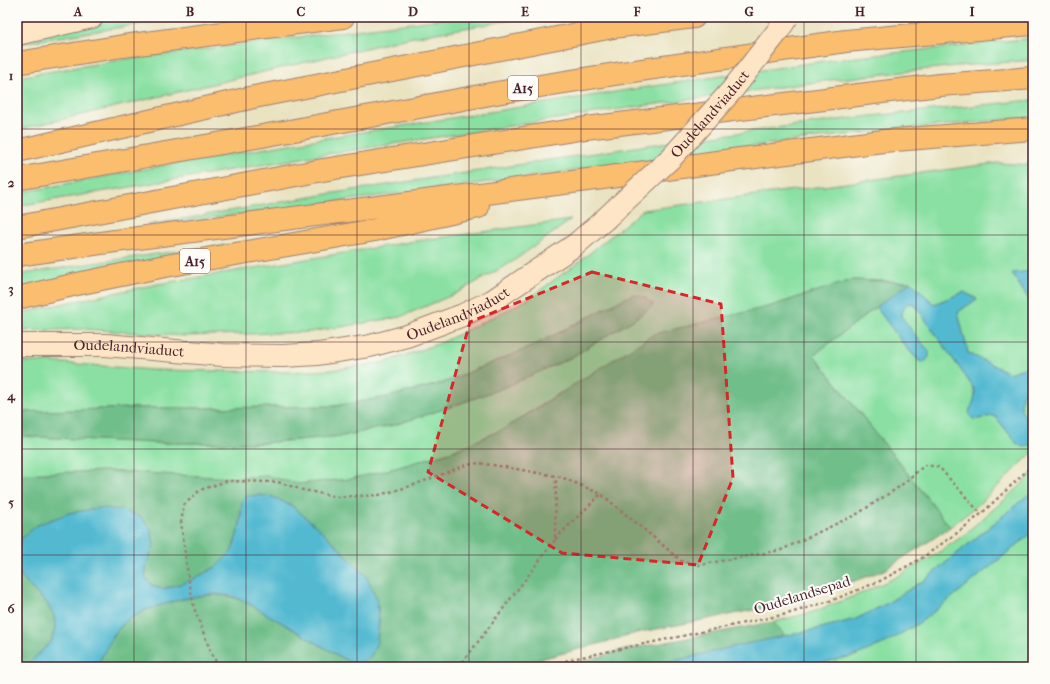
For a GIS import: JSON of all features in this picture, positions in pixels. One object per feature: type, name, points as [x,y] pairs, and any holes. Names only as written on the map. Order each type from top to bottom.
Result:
[{"type":"highway","points":[[17,63],[110,48],[343,17]]},
{"type":"highway","points":[[17,151],[254,97],[613,27],[694,17]]},
{"type":"highway","name":"A15","points":[[17,179],[496,93],[634,71],[846,41],[1033,24]]},
{"type":"highway","points":[[17,227],[323,170],[586,128],[940,85],[1033,78]]},
{"type":"highway","name":"A15","points":[[17,256],[216,228],[883,141],[1033,129]]},
{"type":"highway","name":"A15","points":[[17,298],[160,267],[375,230],[604,178]]},
{"type":"main road","points":[[17,34],[92,17]]},
{"type":"main road","name":"Oudelandviaduct","points":[[17,345],[105,346],[222,355],[283,356],[318,354],[370,346],[407,336],[463,315],[492,301],[575,245],[604,220],[672,157],[732,90],[778,31],[787,17]]},
{"type":"path","points":[[219,667],[212,655],[194,608],[181,523],[184,505],[200,490],[227,481],[278,482],[303,490],[338,497],[379,494],[411,486],[466,465],[479,463],[505,466],[561,477],[601,494],[681,561],[699,565],[781,550],[857,514],[899,487],[925,465],[939,467],[981,514]]},
{"type":"path","name":"Oudelandsepad","points":[[542,667],[577,658],[787,614],[833,600],[880,581],[922,558],[957,533],[981,514],[1033,465]]},
{"type":"path","points":[[555,540],[556,476]]},
{"type":"path","points":[[459,667],[555,540],[601,494]]},
{"type":"highlighted area","points":[[592,272],[721,304],[733,478],[698,565],[562,553],[428,472],[470,322]]},
{"type":"green space","points":[[111,17],[188,17],[17,44],[17,40]]},
{"type":"green space","points":[[458,17],[528,17],[408,38],[17,130],[17,77],[126,59]]},
{"type":"green space","points":[[1033,38],[1033,60],[947,67],[831,80],[635,107],[314,156],[17,206],[17,193],[313,140],[634,89],[830,60]]},
{"type":"green space","points":[[1033,100],[1033,117],[872,132],[776,143],[147,226],[334,193],[648,145],[871,116]]},
{"type":"green space","points":[[997,163],[1033,165],[1033,271],[1012,274],[1033,306],[1033,362],[1030,366],[1009,373],[968,353],[958,312],[977,299],[964,292],[934,304],[911,282],[852,280],[771,306],[558,394],[504,429],[453,451],[396,468],[350,479],[297,484],[268,476],[231,478],[107,471],[17,474],[17,436],[156,443],[262,443],[342,436],[394,425],[508,386],[570,358],[633,320],[654,304],[621,300],[531,347],[443,383],[387,397],[335,406],[130,408],[17,412],[17,362],[51,362],[152,370],[288,372],[331,370],[386,362],[443,342],[525,301],[575,265],[643,210]]},
{"type":"green space","points":[[571,220],[512,262],[455,294],[400,317],[310,332],[184,336],[83,329],[17,331],[17,314],[158,284],[415,241]]},
{"type":"green space","points":[[261,241],[17,290],[17,275],[139,256]]},
{"type":"green space","points":[[852,280],[911,282],[814,355],[950,527],[884,570],[785,605],[636,633],[510,667],[96,667],[109,642],[126,621],[155,607],[181,599],[204,595],[222,595],[246,602],[354,664],[377,642],[379,621],[377,599],[366,576],[323,532],[291,505],[273,497],[242,502],[240,525],[232,551],[216,567],[191,580],[163,589],[152,586],[145,577],[147,564],[154,545],[20,540],[17,550],[17,474],[107,471],[231,478],[269,476],[297,484],[350,479],[396,468],[453,451],[504,429],[654,334],[771,306]]},
{"type":"green space","points":[[633,294],[644,297],[654,305],[633,320],[570,358],[508,386],[394,425],[342,436],[262,443],[156,443],[17,436],[17,412],[130,408],[335,406],[387,397],[443,383],[531,347]]},
{"type":"green space","points":[[907,303],[915,305],[973,387],[975,397],[969,411],[979,419],[995,416],[1018,445],[1031,445],[1033,443],[1033,452],[978,505],[950,527],[814,355],[876,307],[908,350],[920,362],[929,351],[902,317],[903,308]]},
{"type":"green space","points":[[1033,382],[1033,434],[1021,409],[1022,395]]},
{"type":"green space","points":[[1033,472],[1033,491],[926,579],[886,604],[856,619],[785,636],[773,622],[813,612],[862,593],[896,577],[930,558],[960,538],[1018,488]]},
{"type":"green space","points":[[1033,532],[1033,667],[804,667],[857,655],[887,642],[922,621]]},
{"type":"green space","points":[[17,570],[29,586],[46,602],[54,616],[55,628],[51,642],[30,662],[17,666]]},
{"type":"green space","points":[[773,622],[785,636],[649,667],[564,667],[619,651]]},
{"type":"water","points":[[1033,271],[1033,306],[1012,273]]},
{"type":"water","points":[[911,282],[934,304],[964,292],[977,299],[958,312],[968,353],[1009,373],[1030,366],[1033,362],[1033,382],[1022,395],[1021,409],[1033,434],[1033,443],[1031,445],[1024,447],[1018,445],[995,416],[974,420],[969,415],[975,395],[974,390],[915,305],[911,303],[906,305],[902,317],[929,351],[929,357],[924,363],[913,355],[892,329],[876,307]]},
{"type":"water","points":[[1033,491],[1033,532],[922,621],[887,642],[857,655],[804,667],[649,667],[856,619],[886,604],[926,579]]},
{"type":"water","points":[[259,495],[273,497],[291,505],[323,532],[366,576],[377,599],[379,621],[377,642],[371,656],[354,664],[246,602],[232,596],[212,594],[181,599],[145,610],[127,620],[114,634],[96,667],[17,667],[30,662],[51,642],[55,628],[54,616],[46,602],[29,586],[17,570],[17,550],[20,540],[37,525],[69,513],[100,508],[123,510],[141,517],[151,530],[154,545],[147,564],[145,577],[152,586],[163,589],[191,580],[216,567],[232,551],[240,525],[242,502],[247,496]]}]
